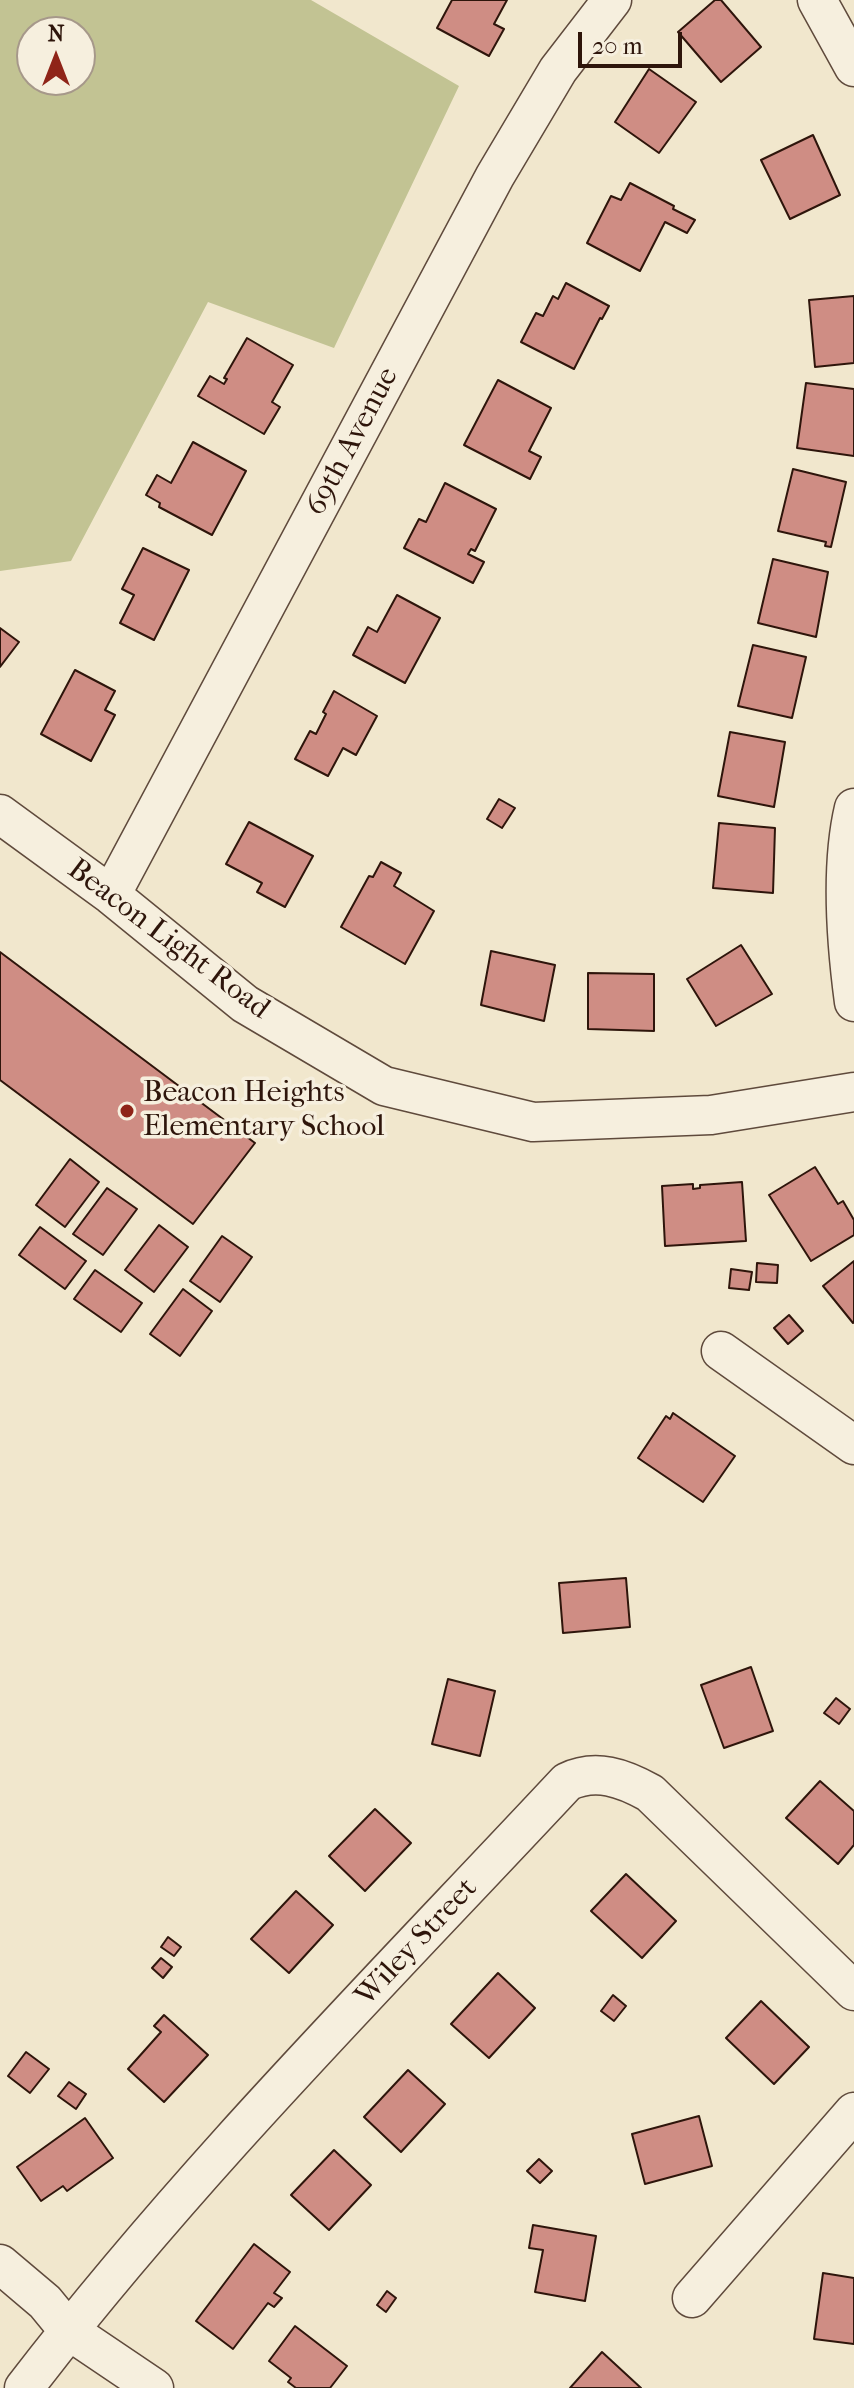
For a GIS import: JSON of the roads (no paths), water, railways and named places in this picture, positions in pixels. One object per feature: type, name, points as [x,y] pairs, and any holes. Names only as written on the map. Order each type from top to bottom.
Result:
[{"type":"street","name":"69th Avenue","points":[[111,895],[495,176],[558,70],[612,0]]},
{"type":"street","points":[[817,0],[854,67]]},
{"type":"street","points":[[854,808],[849,831],[846,947],[854,1002]]},
{"type":"street","name":"Beacon Light Road","points":[[0,814],[111,895],[245,1004],[384,1086],[533,1122],[711,1115],[854,1092]]},
{"type":"street","points":[[721,1351],[854,1445]]},
{"type":"street","name":"Wiley Street","points":[[24,2388],[68,2330],[181,2195],[567,1782],[582,1774],[604,1774],[630,1782],[650,1793],[854,1991]]},
{"type":"street","points":[[692,2298],[854,2112]]},
{"type":"street","points":[[0,2264],[45,2302],[68,2330],[154,2388]]},
{"type":"place","name":"Beacon Heights Elementary School","points":[[127,1111]]}]
